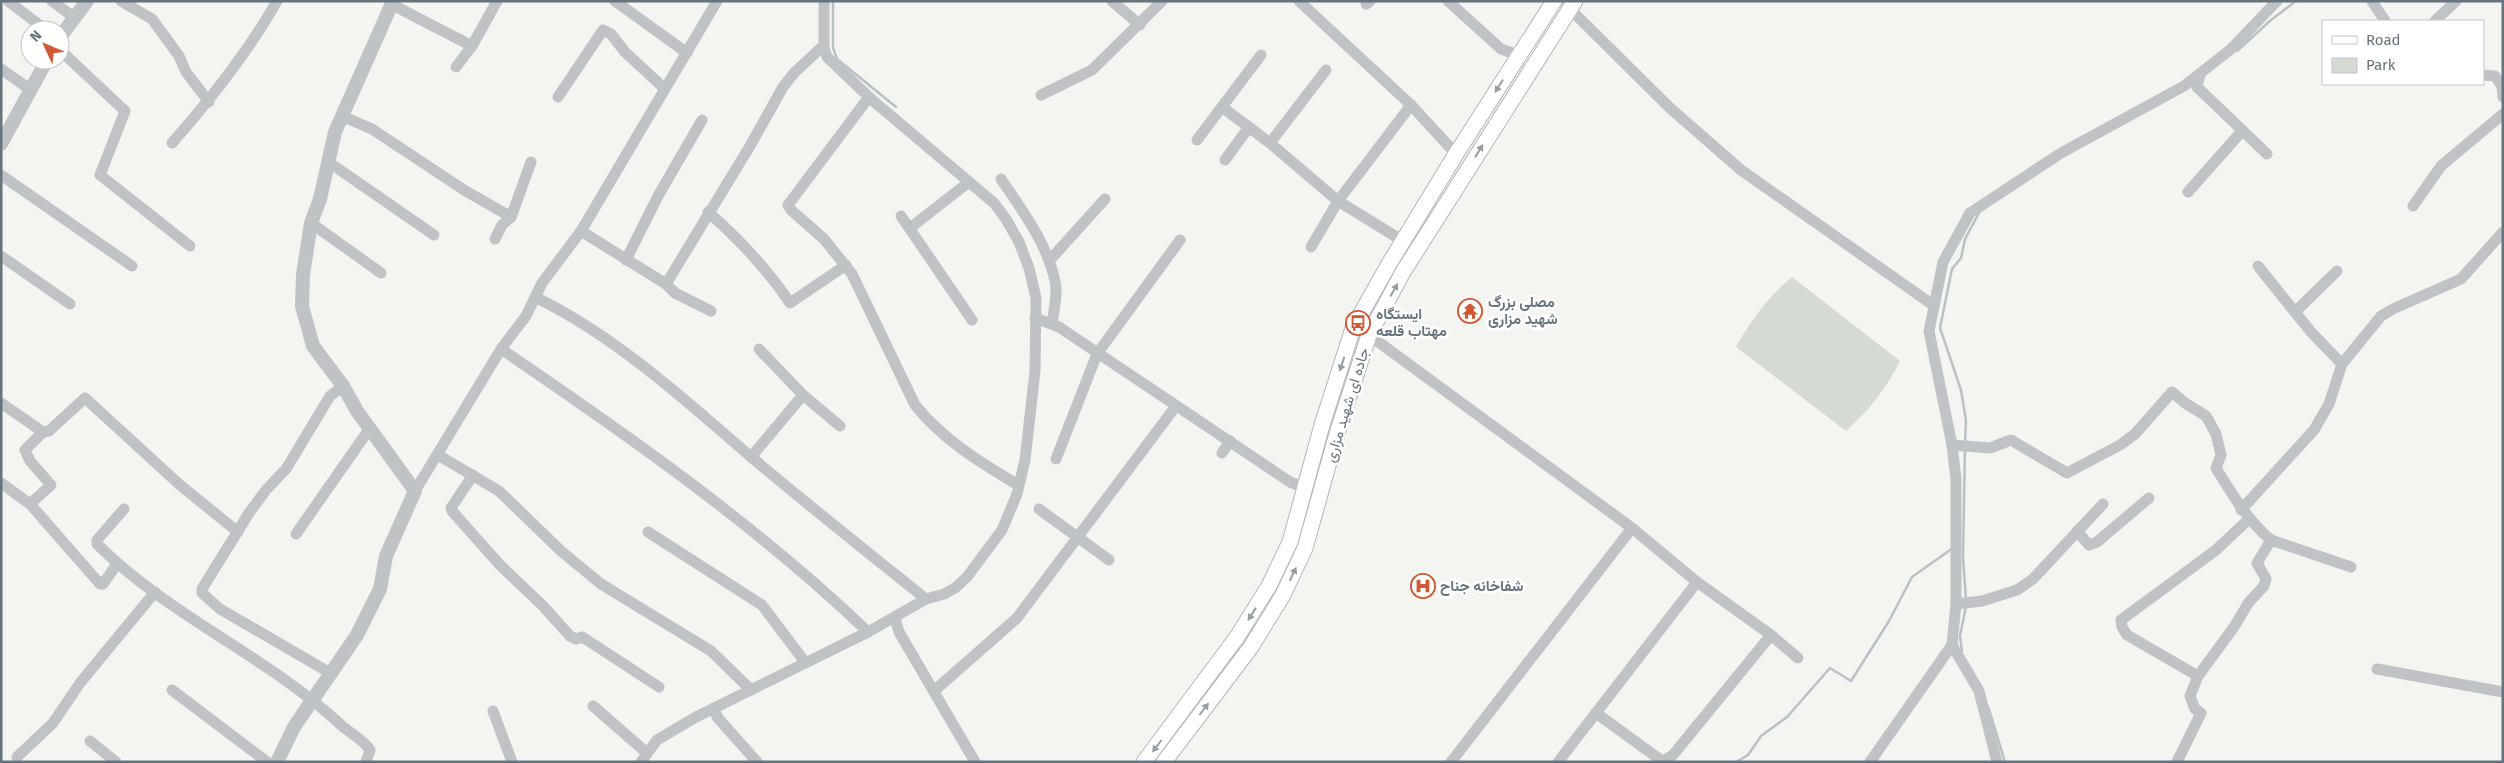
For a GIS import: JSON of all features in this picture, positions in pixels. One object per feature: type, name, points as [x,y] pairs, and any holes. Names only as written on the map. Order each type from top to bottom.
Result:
[{"type":"main road","name":"جاده ای شهید مزاری","points":[[1164,762],[1176,732],[1269,586],[1290,542],[1303,487],[1353,328],[1456,154],[1554,1]]},
{"type":"main road","name":"جاده ای شهید مزاری","points":[[1144,762],[1176,732],[1251,647],[1284,594],[1306,548],[1338,430],[1369,335],[1403,272],[1569,4]]},
{"type":"street","points":[[8,1],[33,20]]},
{"type":"street","points":[[52,1],[75,18]]},
{"type":"street","points":[[70,24],[87,1]]},
{"type":"street","points":[[121,1],[152,19],[165,34],[180,56],[186,72],[209,102]]},
{"type":"street","points":[[172,143],[209,102],[263,26],[277,1]]},
{"type":"street","points":[[456,67],[472,46],[497,1]]},
{"type":"street","points":[[615,1],[687,53]]},
{"type":"street","points":[[277,762],[294,727],[357,635],[380,589],[386,556],[415,491],[502,349],[526,316],[535,297],[562,254],[581,231],[717,1]]},
{"type":"street","points":[[593,706],[644,757],[664,735],[716,713],[752,690],[805,662],[868,632],[897,624],[926,599],[944,594],[967,577],[1002,530],[1018,494],[1018,485],[1025,460],[1035,371],[1038,319],[1036,298],[1029,268],[1019,242],[994,203],[869,97],[827,57],[824,45],[824,1]]},
{"type":"street","points":[[1112,1],[1140,25]]},
{"type":"street","points":[[1041,95],[1092,70],[1140,25],[1162,1]]},
{"type":"street","points":[[1299,1],[1411,105],[1456,154]]},
{"type":"street","points":[[1448,1],[1501,49],[1518,56]]},
{"type":"street","points":[[1870,762],[1952,645],[1956,604],[1956,479],[1952,445],[1929,330],[1943,262],[1970,213],[2061,153],[2184,86],[2231,49],[2277,1]]},
{"type":"street","points":[[2372,1],[2384,20]]},
{"type":"street","points":[[2436,20],[2456,1]]},
{"type":"street","points":[[415,491],[357,411],[344,386],[312,346],[302,306],[303,275],[311,223],[320,199],[327,161],[342,116],[392,3],[472,46]]},
{"type":"street","points":[[1569,4],[1670,108],[1741,170],[1933,305]]},
{"type":"street","points":[[558,97],[603,30],[611,34],[626,52],[665,89]]},
{"type":"street","points":[[666,284],[708,212],[750,146],[782,88],[794,72],[824,45]]},
{"type":"street","points":[[1197,140],[1261,55]]},
{"type":"street","points":[[70,60],[125,112],[100,174],[190,246]]},
{"type":"street","points":[[1,69],[31,90]]},
{"type":"street","points":[[1,144],[42,70]]},
{"type":"street","points":[[1270,143],[1326,70]]},
{"type":"street","points":[[2200,74],[2197,88],[2267,154]]},
{"type":"street","points":[[2484,75],[2495,76],[2502,86],[2503,97]]},
{"type":"street","points":[[869,97],[788,205],[791,210],[824,239],[846,265],[915,405],[967,454],[1018,485]]},
{"type":"street","points":[[1311,247],[1338,201],[1411,105]]},
{"type":"street","points":[[1222,107],[1270,143],[1338,201],[1403,241]]},
{"type":"street","points":[[2413,206],[2440,166],[2503,114]]},
{"type":"street","points":[[342,116],[358,121],[372,129],[464,190],[511,217]]},
{"type":"street","points":[[626,260],[658,196],[702,120]]},
{"type":"street","points":[[1225,160],[1249,127]]},
{"type":"street","points":[[2188,192],[2242,131]]},
{"type":"street","points":[[327,161],[434,235]]},
{"type":"street","points":[[495,238],[502,225],[511,217],[531,162]]},
{"type":"street","points":[[1,175],[132,266]]},
{"type":"street","points":[[1001,179],[1029,222],[1049,261],[1055,282],[1052,323]]},
{"type":"street","points":[[910,228],[969,182]]},
{"type":"street","points":[[1049,261],[1105,199]]},
{"type":"street","points":[[708,212],[729,230],[772,277],[790,303],[846,265]]},
{"type":"street","points":[[901,216],[972,320]]},
{"type":"street","points":[[311,223],[381,273]]},
{"type":"street","points":[[581,231],[666,284],[676,293],[711,312]]},
{"type":"street","points":[[2241,510],[2314,430],[2329,404],[2342,364],[2381,316],[2461,279],[2503,232]]},
{"type":"street","points":[[1056,459],[1097,354],[1180,240]]},
{"type":"street","points":[[1,256],[70,304]]},
{"type":"street","points":[[2258,266],[2295,312],[2342,364]]},
{"type":"street","points":[[2295,312],[2337,271]]},
{"type":"street","points":[[535,297],[588,326],[683,398],[751,457],[926,599]]},
{"type":"street","points":[[1038,319],[1052,323],[1290,482],[1303,487]]},
{"type":"street","points":[[1353,328],[1369,335],[1632,528],[1698,582],[1771,635],[1798,658]]},
{"type":"street","points":[[502,349],[699,487],[786,558],[868,632]]},
{"type":"street","points":[[759,349],[803,395],[840,426]]},
{"type":"street","points":[[332,674],[220,609],[202,593],[206,580],[266,490],[286,469],[330,396],[344,386]]},
{"type":"street","points":[[1952,445],[1990,448],[2011,440],[2067,473],[2120,445],[2135,434],[2172,392],[2206,416],[2211,423],[2221,455],[2216,468],[2241,510],[2271,540],[2351,567]]},
{"type":"street","points":[[751,457],[803,395]]},
{"type":"street","points":[[30,504],[51,485],[30,461],[25,450],[43,432],[49,430],[85,398],[180,485],[238,532]]},
{"type":"street","points":[[1,404],[43,432]]},
{"type":"street","points":[[934,692],[1017,618],[1080,537],[1176,406]]},
{"type":"street","points":[[296,534],[370,428]]},
{"type":"street","points":[[1222,453],[1230,441]]},
{"type":"street","points":[[438,455],[498,491],[561,551],[601,584],[711,651],[752,690]]},
{"type":"street","points":[[473,475],[450,508],[452,511],[500,565],[543,606],[570,636],[588,640],[659,687]]},
{"type":"street","points":[[1,483],[30,504],[100,584],[117,564]]},
{"type":"street","points":[[2077,531],[2089,545],[2097,542],[2149,498]]},
{"type":"street","points":[[1956,604],[1982,601],[2017,590],[2033,578],[2103,504]]},
{"type":"street","points":[[124,508],[96,542],[117,564],[313,699],[349,732],[365,743],[370,750],[366,762]]},
{"type":"street","points":[[1038,509],[1080,537],[1109,560]]},
{"type":"street","points":[[2198,676],[2127,635],[2122,627],[2121,620],[2216,550],[2250,518]]},
{"type":"street","points":[[1451,762],[1632,528]]},
{"type":"street","points":[[648,532],[762,605],[805,662]]},
{"type":"street","points":[[2177,762],[2201,713],[2195,709],[2190,696],[2198,676],[2234,627],[2249,602],[2264,586],[2266,579],[2257,563],[2271,540]]},
{"type":"street","points":[[1558,762],[1698,582]]},
{"type":"street","points":[[17,757],[53,723],[80,683],[156,592]]},
{"type":"street","points":[[897,624],[975,762]]},
{"type":"street","points":[[1596,713],[1662,762],[1673,755],[1771,635]]},
{"type":"street","points":[[1952,645],[1979,691],[1997,762]]},
{"type":"street","points":[[2377,670],[2503,692]]},
{"type":"street","points":[[172,690],[267,762]]},
{"type":"street","points":[[493,711],[512,762]]},
{"type":"street","points":[[716,713],[757,762]]},
{"type":"street","points":[[90,741],[116,762]]},
{"type":"green space","points":[[1792,277],[1900,361],[1876,399],[1846,431],[1736,347],[1761,309]]},
{"type":"waterway","points":[[833,1],[833,48],[837,59],[896,107]]},
{"type":"waterway","points":[[2237,51],[2271,20],[2296,1]]},
{"type":"waterway","points":[[1965,443],[1966,421],[1961,390],[1940,328],[1952,269],[1961,258],[1965,239],[1979,213]]},
{"type":"waterway","points":[[1965,448],[1963,557],[1966,600]]},
{"type":"waterway","points":[[1736,762],[1748,755],[1761,736],[1787,717],[1830,668],[1851,681],[1889,621],[1912,577],[1953,548]]},
{"type":"waterway","points":[[1962,652],[1960,636],[1966,606]]},
{"type":"waterway","points":[[1988,706],[2005,762]]},
{"type":"place","name":"مصلی بزرگ شهید مزاری","points":[[1470,311]]},
{"type":"place","name":"ایستگاه مهتاب قلعه","points":[[1358,323]]},
{"type":"place","name":"شفاخانه جناح","points":[[1423,586]]}]
